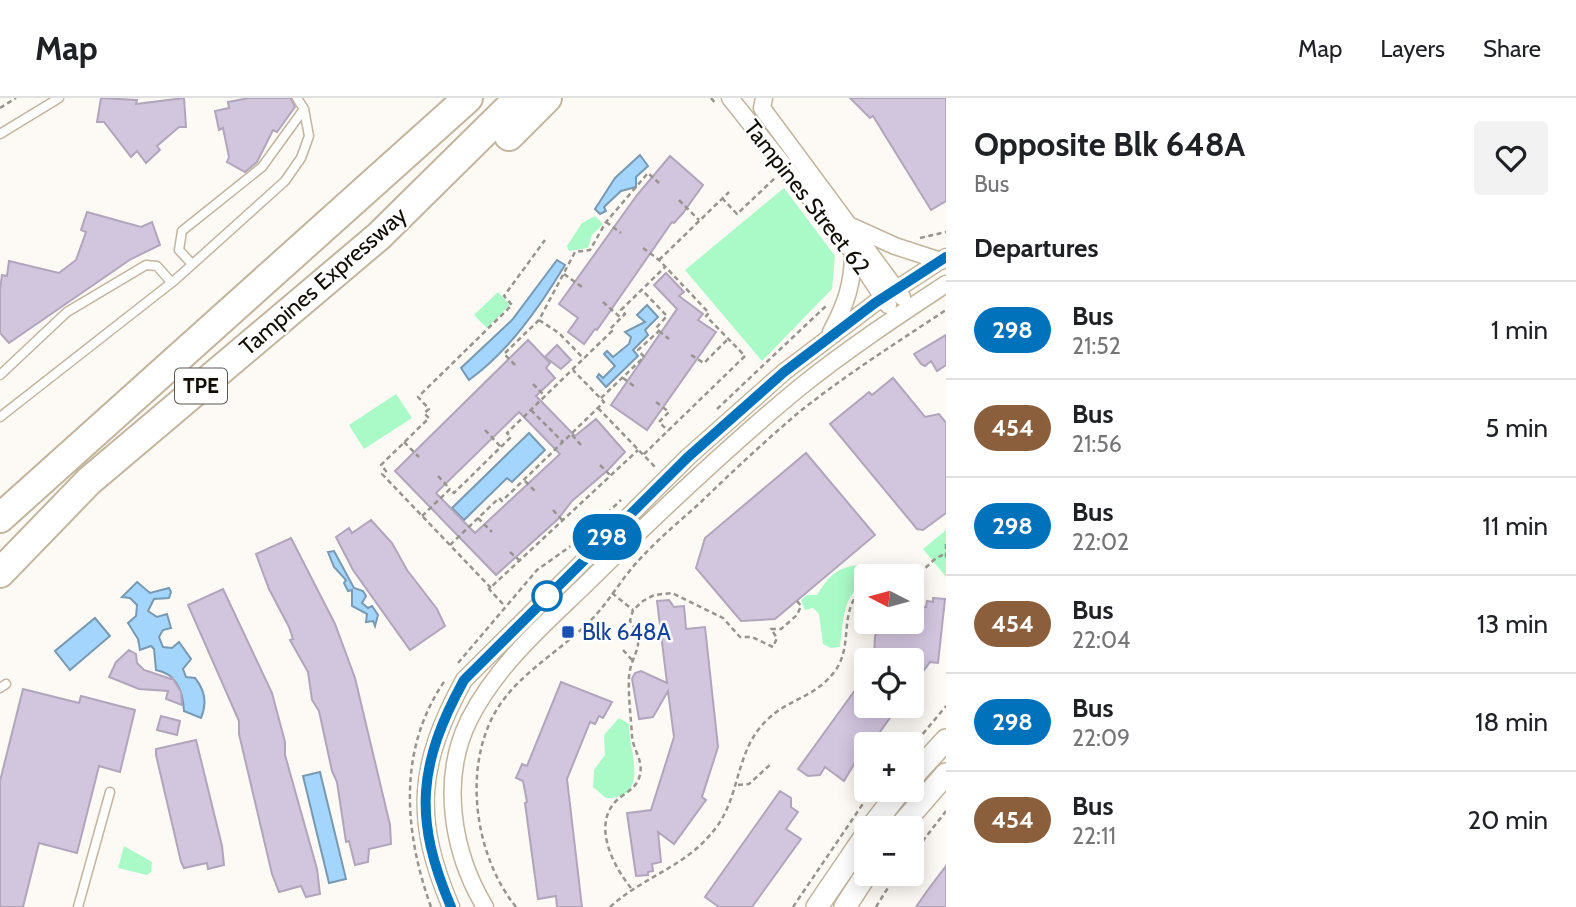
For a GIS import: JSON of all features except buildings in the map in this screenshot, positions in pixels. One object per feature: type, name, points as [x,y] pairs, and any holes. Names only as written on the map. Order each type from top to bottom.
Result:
[{"type":"highway","name":"Tampines Expressway","points":[[0,518],[468,98]]},
{"type":"highway","name":"Tampines Expressway","points":[[0,573],[89,481],[379,236],[519,98]]},
{"type":"highway","points":[[379,236],[488,156],[547,98]]},
{"type":"highway","points":[[0,498],[186,349]]},
{"type":"street","name":"Tampines Street 62","points":[[730,98],[853,252],[890,294]]},
{"type":"street","name":"Tampines Street 62","points":[[764,98],[762,108],[851,226],[903,313]]},
{"type":"street","points":[[770,149],[783,137]]},
{"type":"street","points":[[851,226],[895,246],[944,259]]},
{"type":"street","points":[[829,336],[846,305],[853,283],[853,252]]},
{"type":"street","name":"Tampines Street 62","points":[[451,907],[438,877],[427,832],[425,793],[430,757],[445,714],[464,680],[688,457],[829,336],[944,259]]},
{"type":"street","points":[[485,907],[474,889],[454,826],[451,795],[456,758],[468,721],[500,669],[696,477],[801,386],[946,284]]},
{"type":"street","points":[[924,764],[946,740]]},
{"type":"street","points":[[909,816],[946,774]]},
{"type":"street","points":[[880,816],[891,802]]},
{"type":"street","points":[[817,907],[854,853]]},
{"type":"street","points":[[845,907],[859,886]]},
{"type":"lane","points":[[0,134],[59,98]]},
{"type":"lane","points":[[0,416],[171,282],[285,181],[301,158],[309,136],[304,109],[297,98]]},
{"type":"lane","points":[[192,264],[179,250],[182,232],[262,167],[304,109]]},
{"type":"lane","points":[[0,375],[67,312],[146,265],[157,266],[171,282]]},
{"type":"lane","points":[[78,907],[110,792]]},
{"type":"path","points":[[0,108],[16,98]]},
{"type":"path","points":[[515,365],[505,354],[539,320],[576,252],[590,250],[607,222],[648,173],[659,183]]},
{"type":"path","points":[[722,198],[737,214],[778,175]]},
{"type":"path","points":[[659,260],[729,192]]},
{"type":"path","points":[[679,200],[700,220]]},
{"type":"path","points":[[607,222],[621,233]]},
{"type":"path","points":[[504,605],[382,474],[386,471],[380,465],[429,418],[424,413],[429,409],[418,397],[512,305],[504,296],[545,240]]},
{"type":"path","points":[[643,248],[659,260],[709,313],[706,316],[745,356],[643,455]]},
{"type":"path","points":[[438,476],[454,493],[511,437],[508,433],[584,359],[625,314],[621,310],[665,267]]},
{"type":"path","points":[[564,274],[582,287]]},
{"type":"path","points":[[642,290],[667,316],[656,328],[670,339]]},
{"type":"path","points":[[604,302],[621,318]]},
{"type":"path","points":[[516,907],[497,877],[490,859],[477,806],[480,754],[488,726],[503,699],[522,676],[562,648],[639,559],[799,413],[946,310]]},
{"type":"path","points":[[539,320],[559,333],[584,359]]},
{"type":"path","points":[[601,398],[644,356],[638,351],[659,331]]},
{"type":"path","points":[[691,355],[704,363],[728,340]]},
{"type":"path","points":[[450,545],[524,480],[604,402],[573,369]]},
{"type":"path","points":[[623,378],[635,387]]},
{"type":"path","points":[[533,384],[545,396]]},
{"type":"path","points":[[656,402],[669,412],[659,422],[668,431]]},
{"type":"path","points":[[598,408],[656,468]]},
{"type":"path","points":[[531,410],[563,442]]},
{"type":"path","points":[[485,430],[501,447]]},
{"type":"path","points":[[570,434],[581,446]]},
{"type":"path","points":[[404,442],[419,457]]},
{"type":"path","points":[[491,588],[553,527],[556,530],[638,450]]},
{"type":"path","points":[[600,465],[611,476]]},
{"type":"path","points":[[524,480],[535,491]]},
{"type":"path","points":[[422,516],[450,489]]},
{"type":"path","points":[[553,510],[564,522]]},
{"type":"path","points":[[478,518],[492,532]]},
{"type":"path","points":[[946,544],[946,561]]},
{"type":"path","points":[[510,552],[519,560]]},
{"type":"path","points":[[924,572],[935,557],[945,554]]},
{"type":"path","points":[[612,593],[633,610]]},
{"type":"path","points":[[631,888],[614,868],[606,830],[615,802],[639,780],[642,765],[632,738],[629,677],[639,645],[639,635],[631,621],[633,610],[654,595],[682,595],[723,618],[740,637],[752,637],[773,647],[777,638],[771,629],[781,629],[797,615],[801,606],[797,601]]},
{"type":"path","points":[[610,907],[631,888],[681,863],[698,849],[717,827],[737,786],[740,763],[767,719],[823,687],[838,668],[843,652],[848,611],[854,595]]},
{"type":"path","points":[[623,650],[633,661]]},
{"type":"path","points":[[924,733],[946,706]]},
{"type":"path","points":[[737,786],[749,784],[772,763]]},
{"type":"path","points":[[793,907],[864,802]]},
{"type":"path","points":[[924,839],[946,811]]},
{"type":"path","points":[[876,907],[889,886]]},
{"type":"green space","points":[[784,188],[835,256],[832,289],[762,361],[685,270]]},
{"type":"green space","points":[[595,216],[603,224],[592,235],[588,248],[569,251],[567,246],[582,223]]},
{"type":"green space","points":[[498,292],[510,305],[487,328],[474,315]]},
{"type":"green space","points":[[396,394],[412,418],[364,449],[349,425]]},
{"type":"green space","points":[[946,530],[946,577],[923,549]]},
{"type":"green space","points":[[854,566],[854,592],[845,610],[840,647],[831,648],[823,644],[819,614],[813,608],[805,610],[801,600],[807,595],[817,595],[829,578]]},
{"type":"green space","points":[[619,718],[629,724],[633,781],[629,790],[620,796],[606,798],[593,787],[594,770],[605,755],[604,735]]},
{"type":"green space","points":[[124,846],[152,862],[151,872],[147,875],[118,868]]},
{"type":"water","points":[[640,155],[648,166],[636,177],[636,187],[621,191],[604,207],[606,211],[600,214],[595,209],[615,178]]},
{"type":"water","points":[[557,260],[565,265],[545,297],[510,343],[469,380],[461,368],[512,320]]},
{"type":"water","points":[[647,305],[658,317],[645,330],[648,335],[633,350],[638,356],[606,387],[597,377],[599,374],[603,378],[615,366],[604,354],[607,351],[613,357],[629,344],[631,337],[625,332],[645,322],[637,315]]},
{"type":"water","points":[[529,433],[545,450],[512,482],[507,478],[464,520],[452,508]]},
{"type":"water","points":[[334,551],[354,588],[363,591],[366,596],[362,603],[368,608],[372,606],[378,615],[375,626],[373,621],[366,622],[367,614],[352,606],[352,590],[348,591],[344,583],[346,580],[334,567],[328,552]]},
{"type":"water","points":[[137,582],[150,593],[169,588],[171,592],[169,598],[154,599],[148,611],[157,617],[167,614],[171,628],[163,630],[159,637],[163,647],[172,648],[179,642],[191,659],[183,669],[186,677],[195,678],[203,692],[204,708],[201,718],[184,711],[178,684],[169,675],[156,670],[154,649],[151,646],[140,650],[138,639],[128,623],[136,616],[137,605],[130,598],[122,597]]},
{"type":"water","points":[[95,618],[110,636],[70,670],[55,651]]},
{"type":"water","points":[[320,772],[346,879],[329,883],[303,776]]},
{"type":"bus line","name":"298","points":[[451,907],[438,877],[427,832],[425,793],[430,757],[445,714],[464,680],[486,655],[688,457],[784,372],[875,303],[946,257]]},
{"type":"place","name":"Blk 648A","points":[[568,632]]}]
